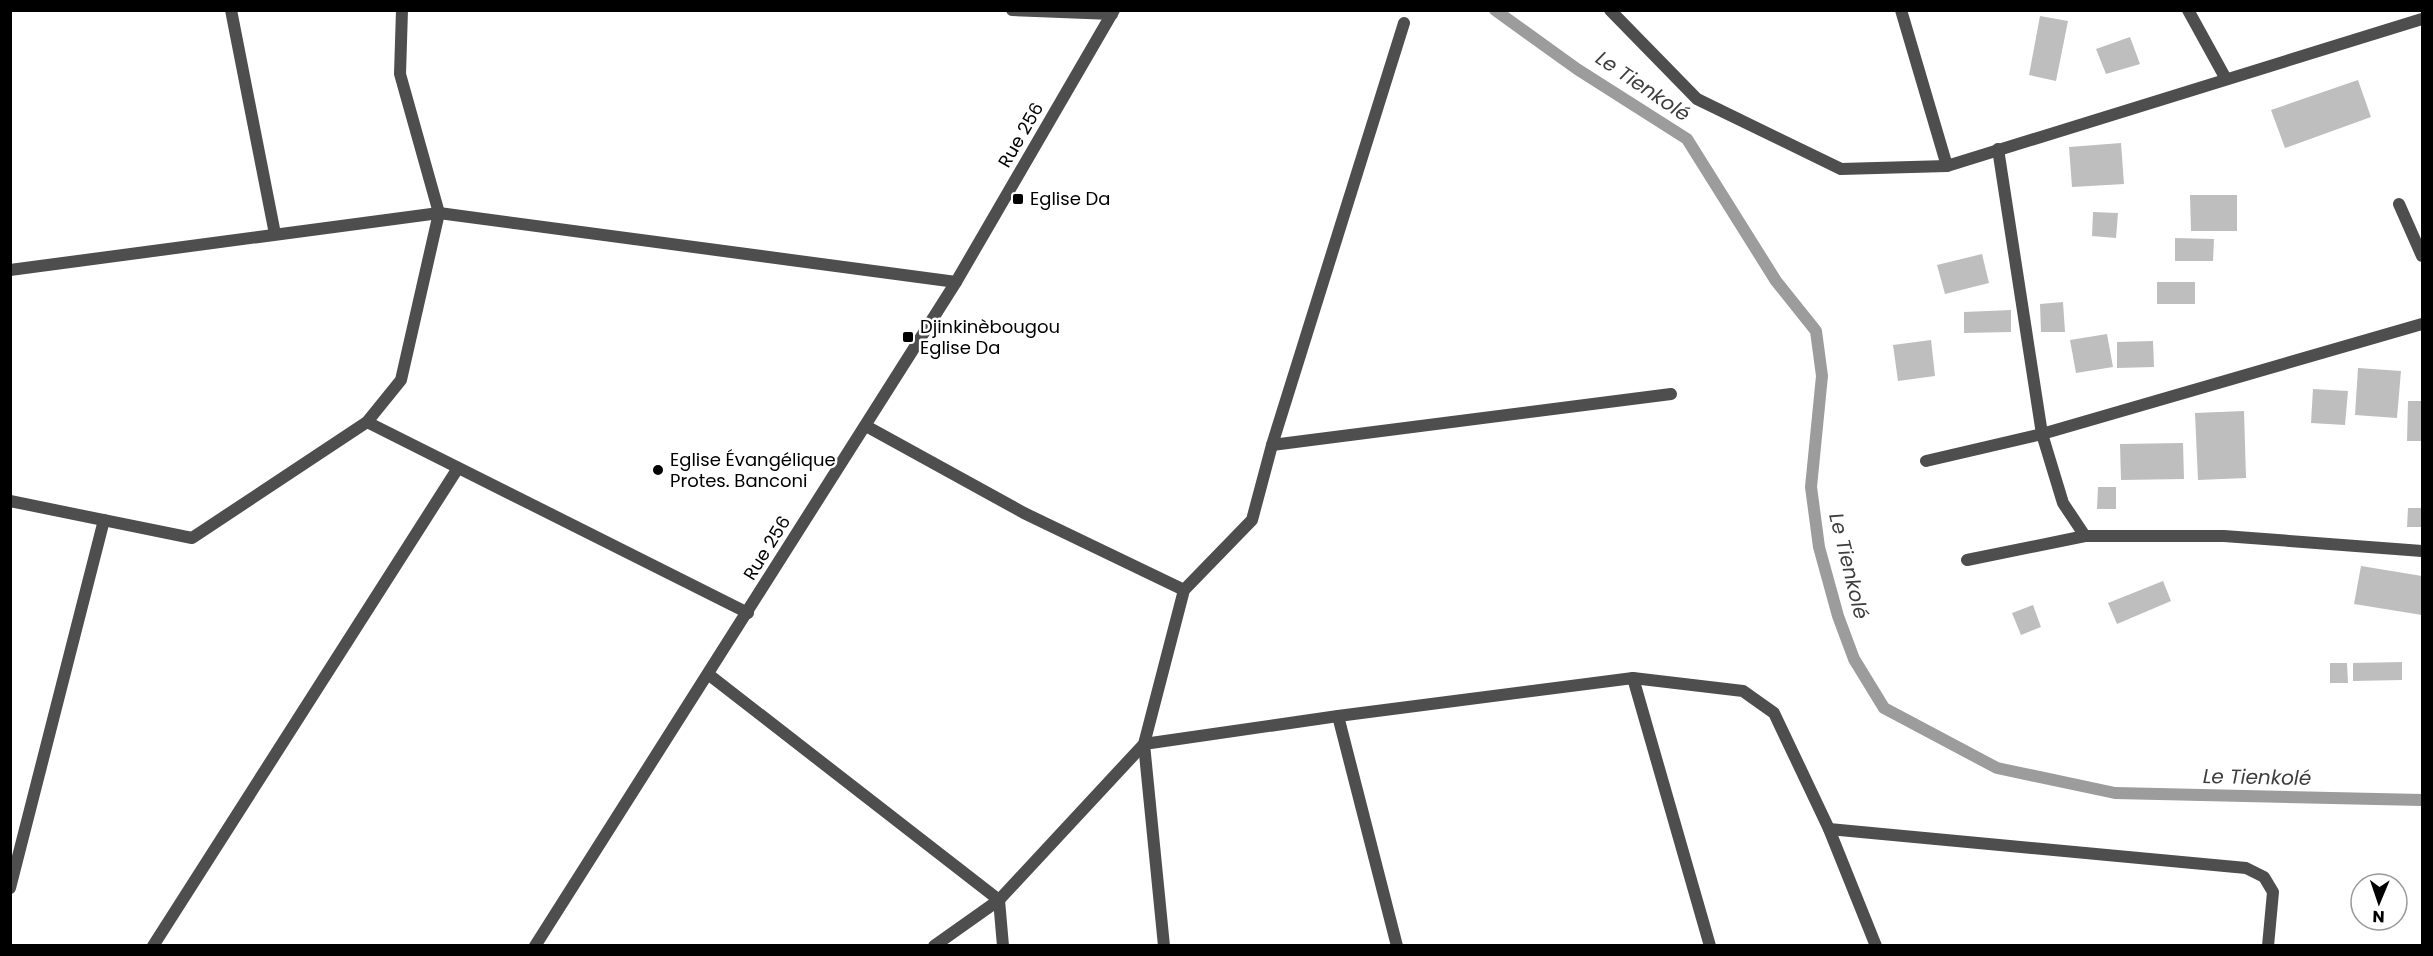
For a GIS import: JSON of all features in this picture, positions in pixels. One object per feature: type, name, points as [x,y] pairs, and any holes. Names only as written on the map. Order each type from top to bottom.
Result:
[{"type":"street","points":[[231,10],[275,234]]},
{"type":"street","points":[[10,501],[192,538],[367,422],[401,380],[439,213],[400,74],[402,10]]},
{"type":"street","points":[[1012,10],[1113,12]]},
{"type":"street","points":[[1610,10],[1697,99],[1842,169],[1947,166],[2422,19]]},
{"type":"street","points":[[1901,10],[1947,166]]},
{"type":"street","points":[[2188,10],[2226,79]]},
{"type":"street","name":"Rue 256","points":[[535,945],[748,613],[956,282],[1113,12]]},
{"type":"street","points":[[1164,945],[1144,744],[1184,590],[1252,520],[1272,445],[1404,23]]},
{"type":"street","points":[[1998,150],[2042,434],[2063,503],[2085,536]]},
{"type":"street","points":[[2399,204],[2422,256]]},
{"type":"street","points":[[10,270],[439,213],[956,282]]},
{"type":"street","points":[[1926,461],[2042,434],[2422,324]]},
{"type":"street","points":[[1272,445],[1671,394]]},
{"type":"street","points":[[367,422],[748,613]]},
{"type":"street","points":[[866,426],[1024,513],[1184,590]]},
{"type":"street","points":[[153,945],[458,468]]},
{"type":"street","points":[[10,888],[13,864],[104,520]]},
{"type":"street","points":[[1967,560],[2085,536],[2224,536],[2422,551]]},
{"type":"street","points":[[708,675],[999,900],[1003,945]]},
{"type":"street","points":[[933,945],[999,900],[1144,744],[1338,716],[1634,678],[1743,691],[1774,713],[1829,829],[1876,945]]},
{"type":"street","points":[[1634,678],[1710,945]]},
{"type":"street","points":[[1338,716],[1397,945]]},
{"type":"street","points":[[1829,829],[2246,868],[2264,877],[2273,892],[2268,945]]},
{"type":"building","points":[[2040,16],[2068,21],[2056,81],[2029,75]]},
{"type":"building","points":[[2130,37],[2140,64],[2106,74],[2096,49]]},
{"type":"building","points":[[2358,80],[2371,117],[2285,148],[2271,110]]},
{"type":"building","points":[[2121,143],[2124,184],[2072,187],[2069,147]]},
{"type":"building","points":[[2190,195],[2237,195],[2237,231],[2191,231]]},
{"type":"building","points":[[2093,212],[2118,213],[2116,238],[2092,236]]},
{"type":"building","points":[[2175,238],[2214,239],[2213,261],[2175,261]]},
{"type":"building","points":[[1982,254],[1989,283],[1945,294],[1937,265]]},
{"type":"building","points":[[2157,282],[2195,282],[2195,304],[2157,304]]},
{"type":"building","points":[[2063,302],[2065,332],[2041,332],[2040,304]]},
{"type":"building","points":[[2011,310],[2011,332],[1964,333],[1964,312]]},
{"type":"building","points":[[2107,334],[2113,367],[2076,373],[2070,340]]},
{"type":"building","points":[[1931,340],[1935,376],[1898,381],[1893,345]]},
{"type":"building","points":[[2153,341],[2154,367],[2117,368],[2117,342]]},
{"type":"building","points":[[2358,368],[2401,371],[2397,418],[2355,415]]},
{"type":"building","points":[[2313,389],[2348,391],[2345,425],[2311,423]]},
{"type":"building","points":[[2408,401],[2422,401],[2422,441],[2407,441]]},
{"type":"building","points":[[2244,411],[2246,478],[2198,480],[2195,413]]},
{"type":"building","points":[[2183,443],[2184,479],[2121,480],[2120,444]]},
{"type":"building","points":[[2098,487],[2116,487],[2116,509],[2097,509]]},
{"type":"building","points":[[2408,508],[2422,508],[2422,527],[2407,527]]},
{"type":"building","points":[[2361,566],[2422,576],[2422,615],[2354,604]]},
{"type":"building","points":[[2163,581],[2171,601],[2117,624],[2108,603]]},
{"type":"building","points":[[2033,605],[2041,627],[2021,635],[2012,613]]},
{"type":"building","points":[[2402,662],[2402,680],[2353,681],[2353,663]]},
{"type":"building","points":[[2330,663],[2347,663],[2348,683],[2330,683]]},
{"type":"waterway","name":"Le Tienkolé","points":[[1495,10],[1577,69],[1687,139],[1776,281],[1816,331],[1822,376],[1811,487],[1819,547],[1838,616],[1854,659],[1884,708],[1997,768],[2115,793],[2422,800]]},
{"type":"place","name":"Eglise Da","points":[[1018,199]]},
{"type":"place","name":"Djinkinèbougou Eglise Da","points":[[908,337]]},
{"type":"place","name":"Eglise Évangélique Protes. Banconi","points":[[658,470]]}]
